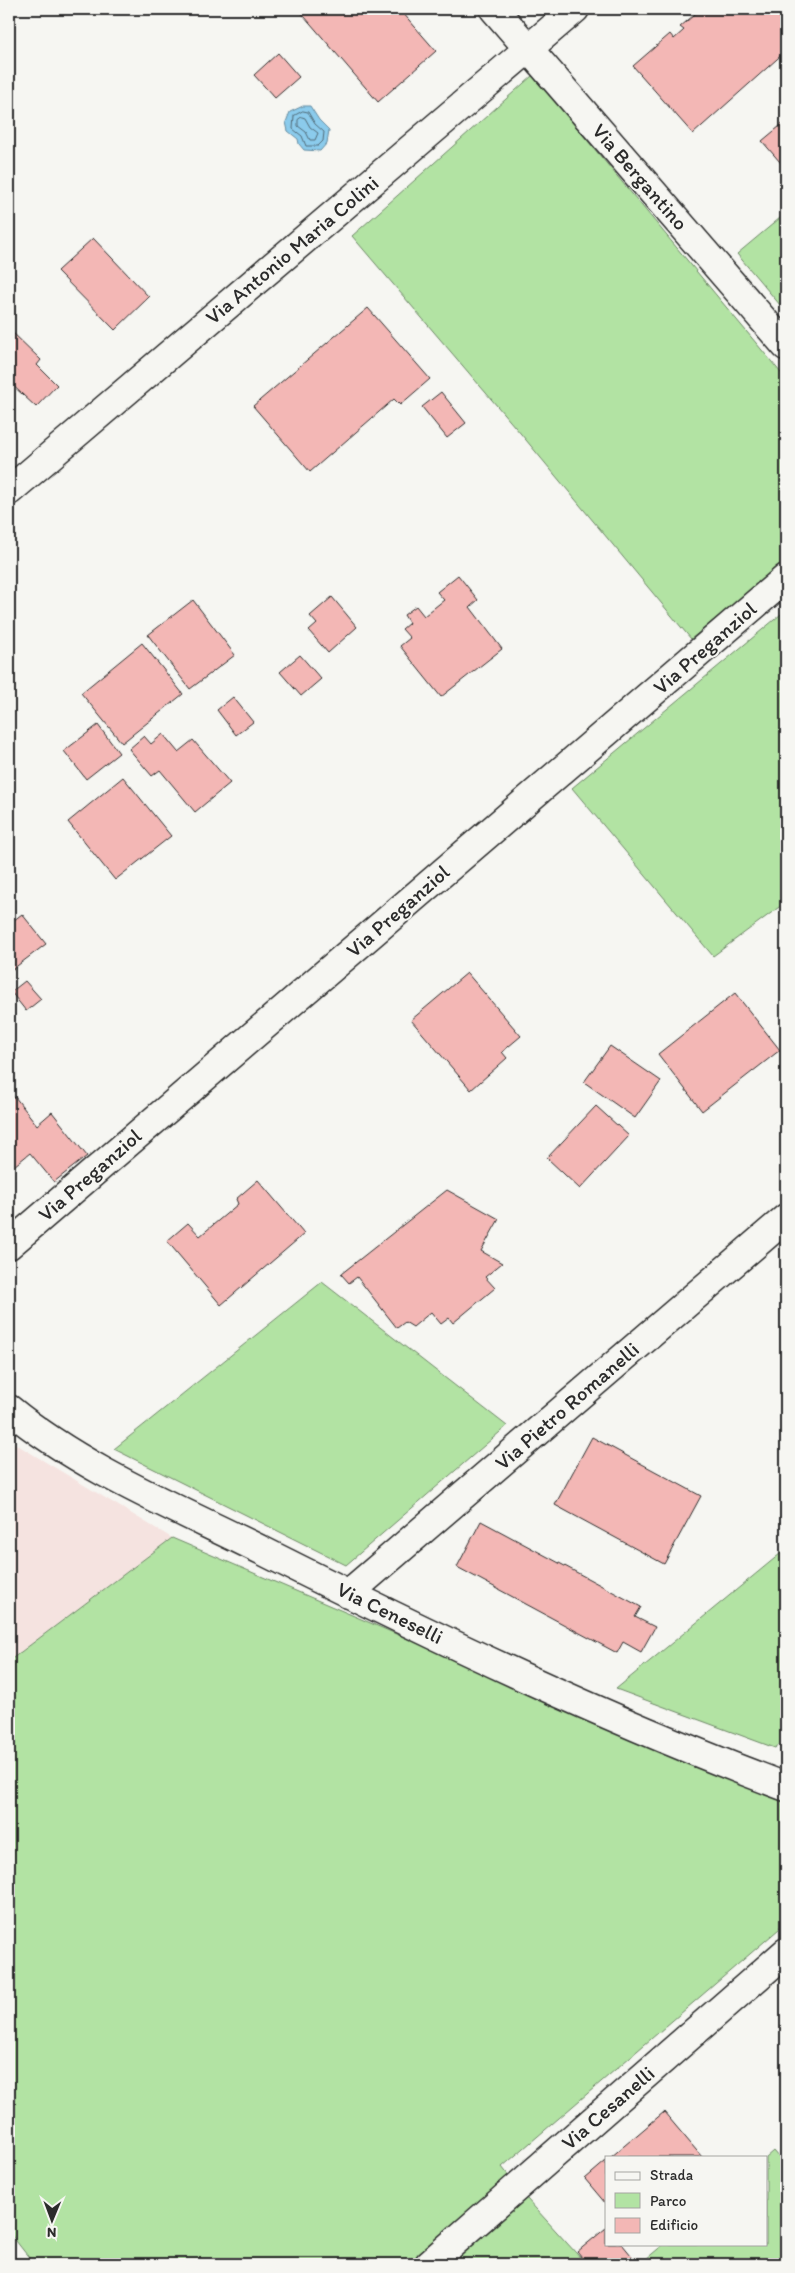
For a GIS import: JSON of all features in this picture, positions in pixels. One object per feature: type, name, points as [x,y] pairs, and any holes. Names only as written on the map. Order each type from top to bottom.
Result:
[{"type":"street","name":"Via Bergantino","points":[[494,9],[786,346]]},
{"type":"street","name":"Via Antonio Maria Colini","points":[[9,491],[575,9]]},
{"type":"street","name":"Via Preganziol","points":[[9,1245],[786,578]]},
{"type":"street","name":"Via Pietro Romanelli","points":[[348,1594],[786,1218]]},
{"type":"street","name":"Via Ceneselli","points":[[9,1408],[60,1446],[108,1473],[348,1594],[564,1697],[786,1788]]},
{"type":"street","name":"Via Cesanelli","points":[[429,2264],[786,1952]]},
{"type":"shaded area","points":[[9,1440],[172,1538],[9,1661]]},
{"type":"green space","points":[[533,75],[786,379],[786,561],[691,639],[521,434],[352,236]]},
{"type":"green space","points":[[786,213],[786,312],[737,254]]},
{"type":"green space","points":[[786,610],[786,902],[713,956],[572,788]]},
{"type":"green space","points":[[322,1282],[507,1426],[346,1565],[114,1449]]},
{"type":"green space","points":[[172,1538],[786,1801],[786,1923],[502,2167],[527,2199],[586,2264],[34,2264],[9,2232],[9,1661]]},
{"type":"green space","points":[[786,1549],[786,1739],[775,1748],[616,1689]]},
{"type":"green space","points":[[774,2151],[786,2165],[786,2264],[640,2264],[662,2246],[768,2246],[768,2156]]},
{"type":"water","points":[[303,106],[310,106],[319,120],[329,130],[327,143],[320,151],[304,150],[299,144],[298,139],[288,131],[286,122],[290,112]]},
{"type":"building","points":[[298,9],[406,9],[402,12],[436,51],[378,102]]},
{"type":"building","points":[[701,9],[777,9],[786,19],[786,51],[693,134],[633,66],[670,34],[674,39],[684,30],[680,27]]},
{"type":"building","points":[[278,53],[299,77],[275,98],[254,75]]},
{"type":"building","points":[[786,121],[786,169],[762,141]]},
{"type":"building","points":[[93,238],[149,297],[115,330],[57,271]]},
{"type":"building","points":[[368,308],[430,379],[400,405],[394,399],[310,472],[253,406]]},
{"type":"building","points":[[9,329],[41,360],[37,365],[57,385],[36,407],[9,382]]},
{"type":"building","points":[[441,392],[466,423],[447,438],[422,407]]},
{"type":"building","points":[[458,575],[478,600],[470,607],[502,649],[441,697],[400,646],[410,638],[402,629],[409,623],[404,615],[416,606],[424,616],[444,600],[437,592]]},
{"type":"building","points":[[332,597],[357,627],[328,653],[309,631],[317,624],[310,616]]},
{"type":"building","points":[[193,600],[235,655],[190,689],[148,635]]},
{"type":"building","points":[[142,643],[183,694],[122,743],[81,693]]},
{"type":"building","points":[[300,655],[321,679],[301,696],[280,672]]},
{"type":"building","points":[[233,697],[253,722],[236,735],[217,710]]},
{"type":"building","points":[[98,725],[119,753],[86,779],[64,751]]},
{"type":"building","points":[[163,734],[178,752],[193,740],[230,783],[195,812],[160,770],[152,776],[129,749],[144,736],[151,744]]},
{"type":"building","points":[[123,777],[171,836],[115,880],[68,822]]},
{"type":"building","points":[[22,914],[46,944],[9,972],[9,924]]},
{"type":"building","points":[[467,973],[521,1036],[502,1052],[507,1058],[471,1090],[411,1020]]},
{"type":"building","points":[[25,981],[41,999],[26,1011],[11,992]]},
{"type":"building","points":[[735,993],[780,1050],[702,1111],[658,1054]]},
{"type":"building","points":[[610,1046],[661,1081],[635,1118],[584,1082]]},
{"type":"building","points":[[15,1097],[37,1125],[52,1112],[87,1156],[54,1182],[30,1153],[14,1166],[9,1160],[9,1102]]},
{"type":"building","points":[[596,1106],[629,1136],[580,1189],[547,1158]]},
{"type":"building","points":[[258,1180],[304,1234],[221,1305],[167,1241],[188,1223],[200,1236],[238,1204],[236,1199]]},
{"type":"building","points":[[447,1190],[499,1219],[481,1251],[502,1263],[485,1277],[495,1288],[453,1323],[449,1318],[441,1324],[431,1312],[413,1327],[405,1322],[397,1328],[357,1277],[349,1283],[341,1274]]},
{"type":"building","points":[[592,1437],[701,1496],[664,1564],[555,1505]]},
{"type":"building","points":[[481,1521],[641,1607],[635,1617],[655,1627],[641,1652],[623,1642],[617,1653],[457,1567]]},
{"type":"building","points":[[664,2112],[701,2156],[612,2156]]},
{"type":"building","points":[[605,2162],[605,2203],[585,2179]]},
{"type":"building","points":[[605,2229],[605,2246],[624,2246],[636,2261],[632,2264],[587,2264],[577,2252]]}]
